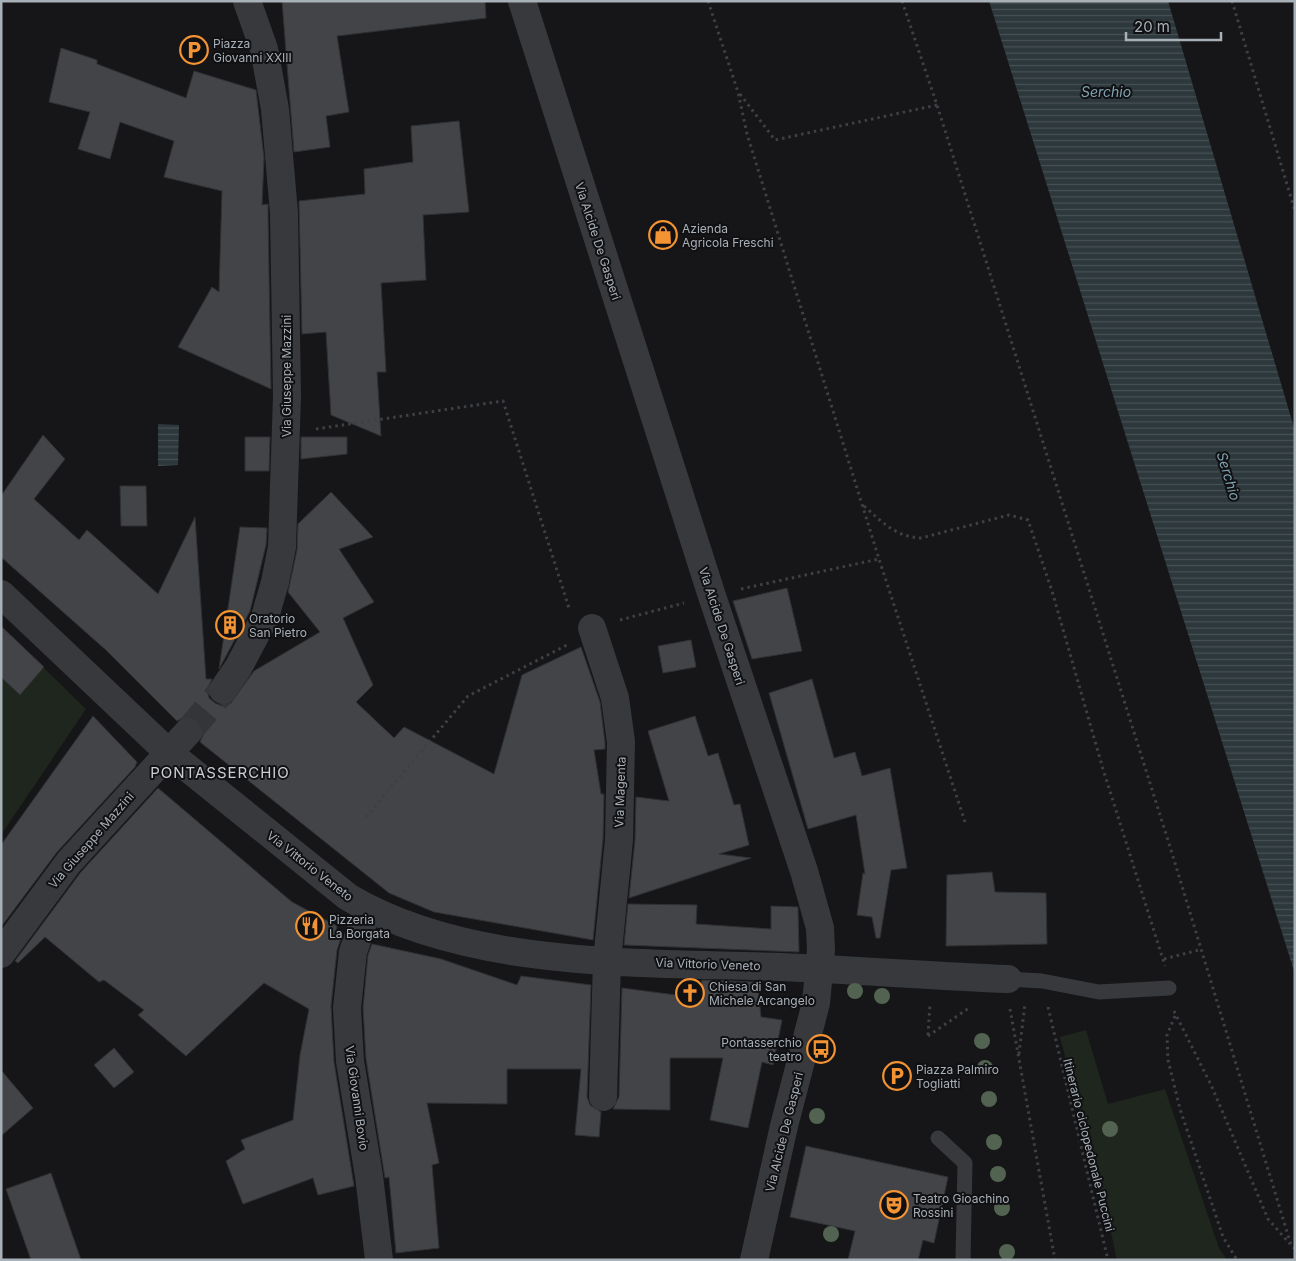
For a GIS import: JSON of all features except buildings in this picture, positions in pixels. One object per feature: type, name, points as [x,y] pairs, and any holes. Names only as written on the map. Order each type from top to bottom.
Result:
[{"type":"street","name":"Via Giuseppe Mazzini","points":[[223,690],[238,668],[265,617],[276,582],[282,547],[286,433],[284,213],[275,109],[264,50],[247,1]]},
{"type":"street","name":"Via Alcide De Gasperi","points":[[522,1],[712,596],[804,871],[820,928],[820,968],[816,1003],[784,1126],[754,1260]]},
{"type":"street","name":"Via Vittorio Veneto","points":[[1,594],[169,753],[317,872],[368,908],[455,939],[524,952],[607,960],[820,968],[1015,987]]},
{"type":"street","name":"Via Magenta","points":[[586,633],[615,698],[621,742],[619,840],[607,960],[603,1097]]},
{"type":"street","name":"Via Giuseppe Mazzini","points":[[1,954],[69,862],[188,732]]},
{"type":"street","name":"Via Giovanni Bovio","points":[[368,908],[353,952],[347,1008],[350,1061],[369,1176],[380,1260]]},
{"type":"lane","points":[[1015,987],[1099,992],[1169,988]]},
{"type":"lane","points":[[938,1138],[965,1162],[963,1260]]},
{"type":"path","points":[[708,1],[738,92],[747,134],[879,559],[965,822]]},
{"type":"path","points":[[902,1],[937,105],[1171,850],[1199,950],[1291,1245]]},
{"type":"path","points":[[1232,1],[1295,211]]},
{"type":"path","points":[[738,92],[775,140],[937,105]]},
{"type":"path","points":[[286,433],[393,419],[503,401],[586,633]]},
{"type":"path","points":[[864,506],[894,532],[907,538],[920,538],[1009,515],[1028,520],[1052,591],[1103,769],[1164,960],[1199,950]]},
{"type":"path","points":[[366,817],[468,696],[586,633],[712,596],[879,559]]},
{"type":"path","points":[[1015,987],[1018,1060]]},
{"type":"path","points":[[1015,987],[1018,1060],[1055,1260]]},
{"type":"path","points":[[1169,988],[1175,1015],[1212,1087],[1268,1219],[1295,1249]]},
{"type":"path","points":[[931,996],[928,1036],[977,1002]]},
{"type":"path","points":[[1175,1015],[1167,1035],[1168,1060],[1180,1109],[1223,1237],[1237,1260]]},
{"type":"path","name":"Itinerario ciclopedonale Puccini","points":[[1053,1034],[1090,1176],[1108,1260]]},
{"type":"shaded area","points":[[1,626],[86,709],[1,835]]},
{"type":"shaded area","points":[[1086,1030],[1108,1104],[1165,1089],[1219,1248],[1227,1260],[1117,1260],[1060,1037]]},
{"type":"water","name":"Serchio","points":[[989,1],[1168,1],[1295,431],[1295,974]]},
{"type":"water","points":[[158,424],[179,425],[178,465],[158,466]]},
{"type":"tunnel","points":[[188,732],[223,690]]},
{"type":"place","name":"Piazza Giovanni XXIII","points":[[194,50]]},
{"type":"place","name":"Azienda Agricola Freschi","points":[[663,235]]},
{"type":"place","name":"Oratorio San Pietro","points":[[230,625]]},
{"type":"place","name":"Pizzeria La Borgata","points":[[310,926]]},
{"type":"place","name":"Chiesa di San Michele Arcangelo","points":[[690,993]]},
{"type":"place","name":"Pontasserchio teatro","points":[[821,1049]]},
{"type":"place","name":"Piazza Palmiro Togliatti","points":[[897,1076]]},
{"type":"place","name":"Teatro Gioachino Rossini","points":[[894,1205]]},
{"type":"district","name":"PONTASSERCHIO","points":[[220,772]]}]
